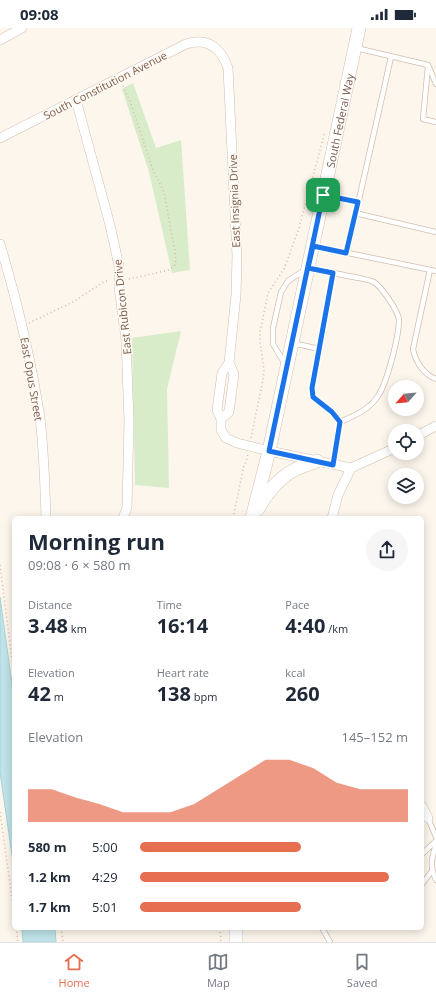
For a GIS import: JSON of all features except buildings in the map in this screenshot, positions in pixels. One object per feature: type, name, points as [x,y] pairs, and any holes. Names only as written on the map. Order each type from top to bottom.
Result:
[{"type":"main road","name":"South Federal Way","points":[[253,516],[269,451],[359,28]]},
{"type":"main road","points":[[254,516],[263,499],[277,484],[296,469],[317,461]]},
{"type":"main road","points":[[236,930],[236,942]]},
{"type":"street","points":[[0,40],[22,28]]},
{"type":"street","name":"South Constitution Avenue","points":[[0,138],[186,44],[194,42],[212,45]]},
{"type":"street","name":"East Insignia Drive","points":[[212,45],[219,50],[225,58],[228,68],[237,256],[236,295],[229,363],[234,374],[229,412],[221,419],[220,430],[226,438],[236,443],[351,468]]},
{"type":"street","name":"East Rubicon Drive","points":[[76,100],[110,225],[119,266],[119,287],[126,340],[129,421],[127,508],[124,516]]},
{"type":"street","name":"East Opus Street","points":[[0,244],[22,325],[40,418],[46,516]]},
{"type":"street","points":[[424,432],[436,426]]},
{"type":"street","points":[[333,516],[338,495],[351,468],[388,451]]},
{"type":"street","points":[[424,810],[428,818]]},
{"type":"lane","points":[[355,48],[428,65]]},
{"type":"lane","points":[[346,253],[390,57]]},
{"type":"lane","points":[[428,65],[436,84]]},
{"type":"lane","points":[[428,65],[423,119],[436,122]]},
{"type":"lane","points":[[323,195],[358,202]]},
{"type":"lane","points":[[355,213],[436,232]]},
{"type":"lane","points":[[313,246],[436,272]]},
{"type":"lane","points":[[287,367],[273,344],[273,328],[281,292],[288,281],[308,268],[373,282],[396,309],[399,319],[397,339],[386,378],[378,396],[363,410],[340,422]]},
{"type":"lane","points":[[430,270],[413,349],[414,356],[419,364],[432,377],[436,378]]},
{"type":"lane","points":[[333,273],[312,388],[313,397],[332,412],[340,422],[333,465]]},
{"type":"lane","points":[[292,342],[319,349]]},
{"type":"lane","points":[[428,818],[436,837]]},
{"type":"lane","points":[[424,852],[436,842]]},
{"type":"lane","points":[[436,842],[432,860],[432,871],[436,880]]},
{"type":"lane","points":[[424,881],[432,871]]},
{"type":"lane","points":[[323,930],[330,942]]},
{"type":"path","points":[[123,84],[153,170],[164,192],[176,257],[175,266],[170,270],[130,279],[126,278]]},
{"type":"path","points":[[252,432],[263,380],[264,370],[260,332],[268,292],[272,284],[284,269],[296,237],[327,126]]},
{"type":"path","points":[[29,323],[73,302],[105,281],[112,281]]},
{"type":"path","points":[[233,516],[244,465],[246,462]]},
{"type":"path","points":[[0,565],[12,660]]},
{"type":"path","points":[[0,812],[12,899]]},
{"type":"path","points":[[16,930],[18,942]]},
{"type":"path","points":[[61,930],[63,942]]},
{"type":"path","points":[[220,930],[221,942]]},
{"type":"green space","points":[[133,83],[156,148],[181,140],[190,270],[172,273],[149,172],[122,89]]},
{"type":"green space","points":[[181,331],[167,389],[169,488],[135,485],[132,338]]},
{"type":"water","points":[[0,597],[12,684],[12,855],[0,772]]},
{"type":"water","points":[[22,930],[55,930],[56,942],[23,942]]},
{"type":"route","points":[[323,195],[358,202],[346,253],[313,246],[308,268],[333,273],[312,388],[313,397],[332,412],[340,422],[333,465],[269,451],[323,195]]}]
